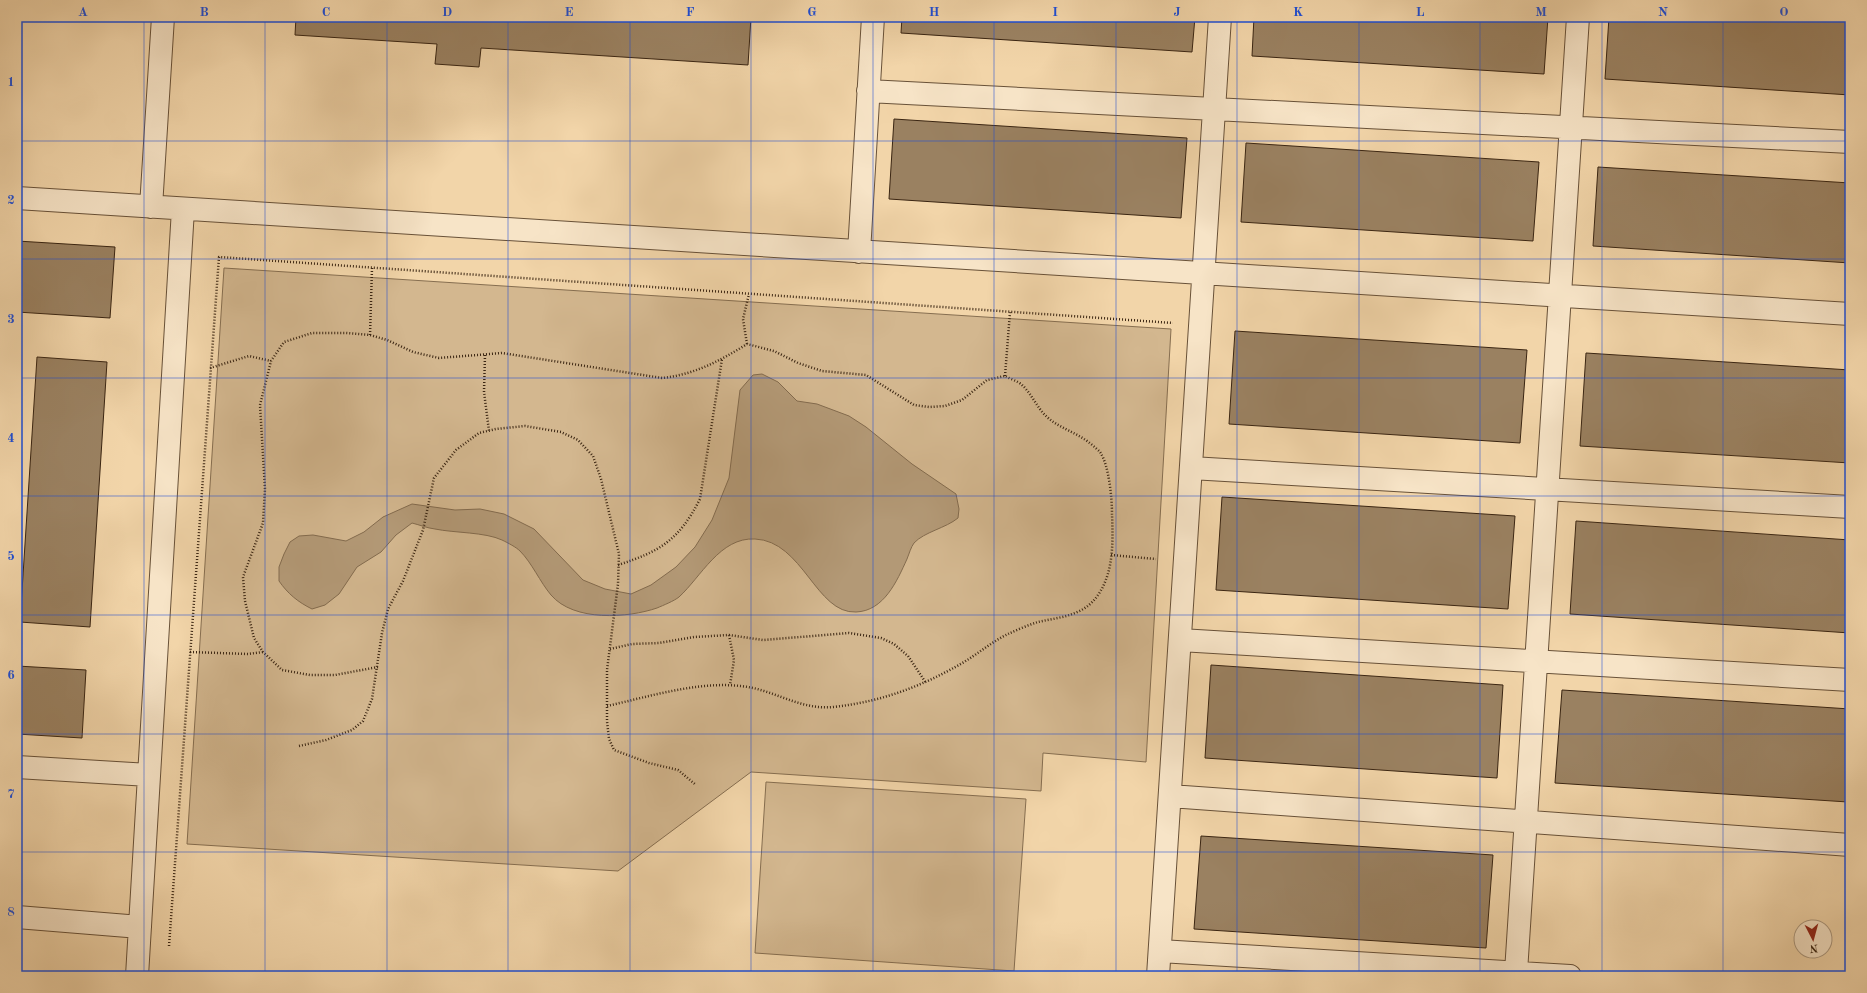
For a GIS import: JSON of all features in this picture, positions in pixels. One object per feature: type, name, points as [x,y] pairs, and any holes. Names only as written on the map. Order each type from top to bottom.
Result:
[{"type":"lane","points":[[151,207],[163,17]]},
{"type":"lane","points":[[859,252],[873,17]]},
{"type":"lane","points":[[1158,976],[1220,17]]},
{"type":"lane","points":[[1516,972],[1578,17]]},
{"type":"lane","points":[[868,91],[1850,142]]},
{"type":"lane","points":[[17,198],[1850,314]]},
{"type":"lane","points":[[137,976],[183,209]]},
{"type":"lane","points":[[1191,468],[1850,507]]},
{"type":"lane","points":[[1180,640],[1850,680]]},
{"type":"lane","points":[[17,767],[149,775]]},
{"type":"lane","points":[[1170,796],[1850,844]]},
{"type":"lane","points":[[17,917],[140,927]]},
{"type":"lane","points":[[1160,951],[1570,976]]},
{"type":"path","points":[[169,947],[219,257],[1179,324]]},
{"type":"path","points":[[370,335],[372,268]]},
{"type":"path","points":[[747,344],[743,319],[749,294]]},
{"type":"path","points":[[1004,376],[1010,312]]},
{"type":"path","points":[[378,667],[335,676],[310,675],[282,670],[263,652],[254,638],[245,601],[243,577],[263,523],[265,489],[260,405],[271,361],[284,342],[312,333],[370,335],[387,340],[413,352],[439,358],[502,353],[662,378],[678,376],[699,370],[722,359],[747,344],[774,351],[798,363],[822,371],[866,375],[914,405],[929,407],[945,406],[962,400],[987,380],[1004,376],[1022,385],[1045,415],[1058,426],[1084,439],[1100,452],[1107,470],[1112,504],[1111,555],[1106,580],[1098,595],[1086,608],[1067,616],[1036,623],[1007,635],[966,661],[926,683],[901,693],[870,702],[832,707],[810,706],[753,688],[730,685],[709,685],[607,706]]},
{"type":"path","points":[[485,354],[484,392],[489,431]]},
{"type":"path","points":[[210,368],[249,356],[271,361]]},
{"type":"path","points":[[618,565],[655,551],[674,537],[690,519],[700,499],[722,359]]},
{"type":"path","points":[[299,746],[326,740],[352,730],[363,721],[372,699],[382,633],[388,609],[403,581],[423,530],[428,500],[434,478],[456,450],[480,433],[525,426],[561,432],[578,440],[593,456],[603,485],[619,554],[618,584],[610,649],[607,706],[609,740],[614,750],[649,763],[678,770],[696,785]]},
{"type":"path","points":[[1111,555],[1163,560]]},
{"type":"path","points":[[610,649],[632,644],[659,643],[694,637],[729,635],[763,640],[849,633],[880,638],[894,644],[908,656],[926,683]]},
{"type":"path","points":[[729,635],[734,660],[730,685]]},
{"type":"path","points":[[190,652],[248,654],[263,652]]},
{"type":"shaded area","points":[[224,268],[1171,329],[1146,762],[1043,753],[1041,791],[751,772],[618,871],[187,844]]},
{"type":"shaded area","points":[[762,374],[778,382],[797,401],[817,404],[849,416],[866,427],[912,464],[956,494],[959,509],[958,518],[923,536],[914,543],[894,585],[882,601],[866,610],[856,612],[842,610],[830,602],[798,564],[785,552],[771,543],[755,539],[743,540],[731,544],[721,551],[679,597],[657,608],[631,614],[587,614],[573,610],[561,604],[547,590],[520,551],[495,537],[432,529],[412,523],[396,535],[381,552],[357,567],[339,594],[325,605],[312,609],[302,604],[286,590],[279,581],[279,567],[284,554],[290,542],[299,536],[313,535],[346,541],[364,532],[383,517],[412,504],[455,510],[480,509],[504,514],[534,529],[583,580],[605,589],[631,594],[651,585],[676,567],[695,547],[712,520],[729,478],[740,390],[753,375]]},
{"type":"shaded area","points":[[766,782],[1026,799],[1014,971],[755,953]]},
{"type":"building","points":[[296,17],[751,17],[748,65],[481,48],[479,67],[435,64],[437,44],[295,35]]},
{"type":"building","points":[[902,17],[1195,17],[1192,52],[901,33]]},
{"type":"building","points":[[1254,17],[1548,17],[1544,74],[1252,56]]},
{"type":"building","points":[[1609,17],[1850,17],[1850,95],[1605,79]]},
{"type":"building","points":[[894,119],[1187,138],[1181,218],[889,199]]},
{"type":"building","points":[[1246,143],[1539,162],[1533,241],[1241,222]]},
{"type":"building","points":[[1598,167],[1850,183],[1850,263],[1593,246]]},
{"type":"building","points":[[17,241],[115,247],[110,318],[17,312]]},
{"type":"building","points":[[1235,331],[1527,350],[1520,443],[1229,424]]},
{"type":"building","points":[[1586,353],[1850,370],[1850,463],[1580,446]]},
{"type":"building","points":[[37,357],[107,362],[90,627],[20,622]]},
{"type":"building","points":[[1222,497],[1515,516],[1508,609],[1216,590]]},
{"type":"building","points":[[1576,521],[1850,540],[1850,633],[1570,614]]},
{"type":"building","points":[[1211,665],[1503,685],[1497,778],[1205,758]]},
{"type":"building","points":[[17,666],[86,670],[82,738],[17,734]]},
{"type":"building","points":[[1562,690],[1850,709],[1850,767],[1848,802],[1555,783]]},
{"type":"building","points":[[1201,836],[1493,855],[1486,948],[1194,929]]}]
